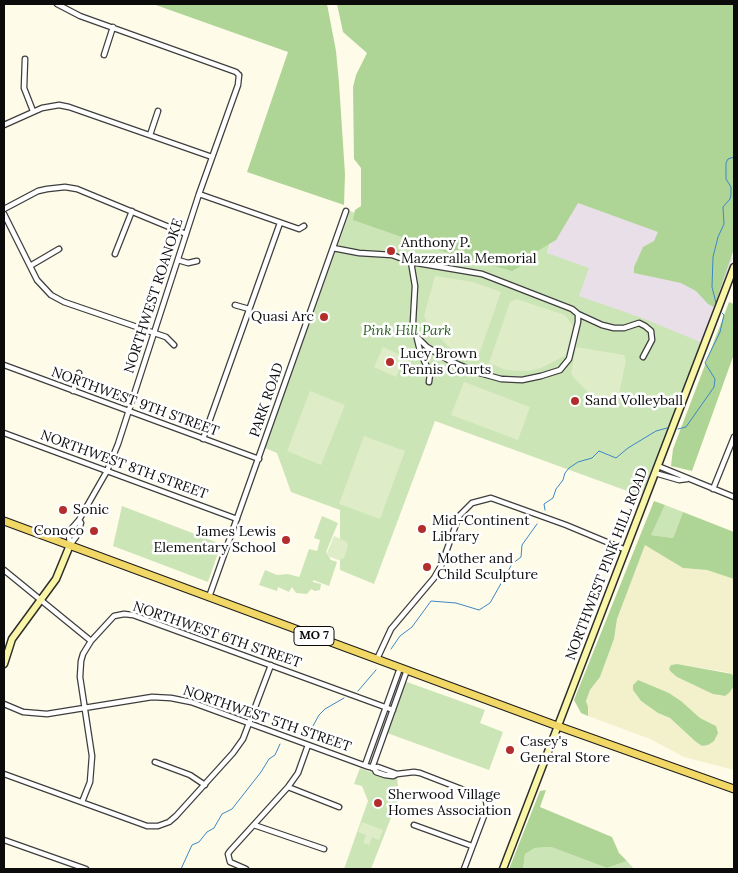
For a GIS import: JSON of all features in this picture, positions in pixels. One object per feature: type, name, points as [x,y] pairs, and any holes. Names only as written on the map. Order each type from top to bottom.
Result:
[{"type":"main road","name":"NORTHWEST PINK HILL ROAD","points":[[503,869],[734,271]]},
{"type":"main road","name":"MO 7","points":[[4,521],[558,726],[734,789]]},
{"type":"main road","points":[[4,664],[16,634],[56,578],[70,545]]},
{"type":"street","points":[[57,4],[80,16],[239,74],[245,73]]},
{"type":"street","points":[[104,55],[113,27]]},
{"type":"street","points":[[25,59],[24,88],[32,111]]},
{"type":"street","name":"NORTHWEST ROANOKE","points":[[70,545],[69,535],[72,528],[79,520],[108,471],[155,333],[199,194],[238,85],[239,74]]},
{"type":"street","points":[[4,125],[32,111],[50,105],[68,107],[212,157]]},
{"type":"street","points":[[150,135],[158,111]]},
{"type":"street","points":[[4,209],[47,189],[77,189],[186,234]]},
{"type":"street","points":[[199,194],[299,229],[304,226]]},
{"type":"street","points":[[115,254],[132,211]]},
{"type":"street","name":"PARK ROAD","points":[[208,597],[259,459],[346,211]]},
{"type":"street","points":[[4,214],[36,280],[42,287],[58,299],[166,337],[174,345]]},
{"type":"street","points":[[203,439],[280,223]]},
{"type":"street","points":[[332,248],[359,253],[392,255],[411,262],[482,274],[572,308],[578,314],[602,326],[624,328],[639,323],[651,331],[652,340],[649,349],[643,357]]},
{"type":"street","points":[[30,266],[59,250]]},
{"type":"street","points":[[178,260],[188,263],[197,261]]},
{"type":"street","points":[[411,262],[415,286],[413,322],[420,351],[430,374],[429,382]]},
{"type":"street","points":[[235,305],[249,309]]},
{"type":"street","points":[[417,337],[427,348],[450,361],[476,372],[501,379],[522,380],[560,370],[570,359],[578,314]]},
{"type":"street","name":"NORTHWEST 9TH STREET","points":[[4,365],[259,459]]},
{"type":"street","points":[[73,391],[79,373]]},
{"type":"street","name":"NORTHWEST 8TH STREET","points":[[4,433],[237,519]]},
{"type":"street","points":[[713,489],[734,438]]},
{"type":"street","points":[[658,466],[734,497]]},
{"type":"street","points":[[656,473],[679,480],[687,479]]},
{"type":"street","points":[[378,659],[391,629],[434,578],[441,566],[459,516],[472,504],[491,498],[566,525],[626,550]]},
{"type":"street","points":[[4,570],[91,641]]},
{"type":"street","name":"NORTHWEST 6TH STREET","points":[[82,802],[90,782],[92,756],[80,669],[83,654],[91,641],[114,616],[133,614],[393,710]]},
{"type":"street","points":[[4,774],[147,826],[158,826],[169,822],[234,753],[243,739],[270,665]]},
{"type":"street","points":[[365,765],[403,669]]},
{"type":"street","points":[[373,768],[393,710],[403,669]]},
{"type":"street","name":"NORTHWEST 5TH STREET","points":[[4,704],[23,712],[47,714],[152,697],[172,698],[191,702],[373,768],[376,772],[385,775],[420,774],[482,797],[486,800],[487,808],[472,846]]},
{"type":"street","points":[[246,869],[230,862],[230,851],[288,787],[298,773],[308,745]]},
{"type":"street","points":[[155,762],[190,775],[205,785]]},
{"type":"street","points":[[288,787],[339,807]]},
{"type":"street","points":[[254,825],[324,850]]},
{"type":"street","points":[[414,825],[472,846],[464,869]]},
{"type":"street","points":[[4,840],[86,869]]},
{"type":"shaded area","points":[[567,199],[733,258],[703,343],[578,296],[547,253]]},
{"type":"green space","points":[[153,4],[327,4],[336,51],[339,83],[345,174],[344,205],[247,172],[288,52]]},
{"type":"green space","points":[[337,4],[734,4],[734,249],[714,307],[708,304],[696,291],[681,283],[634,273],[634,267],[643,247],[654,241],[658,232],[578,203],[556,240],[529,256],[519,267],[512,271],[448,253],[353,220],[355,210],[361,206],[361,168],[354,159],[353,87],[356,75],[367,53],[343,32]]},
{"type":"green space","name":"Pink Hill Park","points":[[350,211],[508,268],[551,240],[547,253],[589,268],[579,296],[642,318],[703,343],[641,496],[435,421],[374,584],[340,570],[340,510],[291,492],[277,453],[265,448]]},
{"type":"green space","points":[[435,276],[473,282],[501,292],[477,360],[454,351],[430,328],[424,316]]},
{"type":"green space","points":[[516,299],[565,315],[573,326],[566,355],[541,368],[527,371],[506,370],[489,363],[510,302]]},
{"type":"green space","points":[[729,302],[734,304],[734,354],[692,471],[671,466],[673,449]]},
{"type":"green space","name":"Lucy Brown Tennis Courts","points":[[383,347],[405,357],[396,377],[374,367]]},
{"type":"green space","points":[[576,347],[624,355],[626,361],[617,403],[588,392],[574,378],[571,373]]},
{"type":"green space","points":[[464,382],[530,407],[518,440],[451,415]]},
{"type":"green space","points":[[310,391],[345,405],[321,465],[287,451]]},
{"type":"green space","points":[[364,436],[405,451],[380,519],[339,504]]},
{"type":"green space","points":[[654,501],[665,505],[651,535],[673,538],[683,512],[734,532],[734,579],[707,570],[683,568],[645,545],[617,619],[614,639],[600,677],[590,690],[586,701],[588,716],[581,713],[574,700]]},
{"type":"green space","points":[[665,505],[683,512],[673,538],[650,535]]},
{"type":"green space","points":[[122,506],[221,544],[208,582],[113,546]]},
{"type":"green space","points":[[322,516],[338,523],[326,552],[331,560],[337,562],[329,586],[313,580],[313,582],[321,584],[320,590],[315,591],[311,589],[307,594],[296,593],[292,587],[289,592],[278,587],[277,591],[259,585],[265,570],[277,575],[288,574],[299,577],[309,549],[317,551],[320,540],[314,538]]},
{"type":"green space","points":[[334,536],[347,542],[348,546],[344,558],[338,560],[328,556],[327,553]]},
{"type":"green space","points":[[645,544],[683,568],[707,570],[734,579],[734,678],[732,674],[726,672],[677,664],[671,665],[671,672],[677,677],[720,696],[725,696],[734,684],[734,770],[684,757],[650,739],[588,716],[586,701],[590,690],[600,677],[614,639],[617,619]],"holes":[[[635,682],[669,693],[700,718],[716,726],[708,745],[702,746],[696,742],[670,718],[658,713],[641,701],[633,690]]]},
{"type":"green space","points":[[677,664],[732,674],[734,686],[725,696],[713,694],[677,677],[671,672],[669,669],[671,665]]},
{"type":"green space","points":[[638,680],[669,693],[700,718],[716,726],[718,733],[714,741],[702,746],[670,718],[658,713],[641,701],[633,690],[633,685]]},
{"type":"green space","points":[[407,682],[485,710],[480,723],[503,732],[489,770],[387,733],[404,685]]},
{"type":"green space","points":[[360,768],[386,778],[397,777],[399,797],[371,869],[344,869],[368,801],[362,786],[354,784]]},
{"type":"green space","points":[[546,790],[540,807],[612,837],[619,853],[627,861],[607,868],[551,847],[535,848],[525,854],[523,869],[509,869],[540,791]]},
{"type":"green space","points":[[362,822],[383,830],[379,840],[372,837],[369,845],[363,843],[366,835],[358,832]]},
{"type":"green space","points":[[551,847],[607,868],[627,861],[634,869],[523,869],[525,854],[535,848]]},
{"type":"waterway","points":[[716,303],[712,287],[713,257],[718,237],[724,224],[723,207],[731,195],[731,187],[726,179],[726,163],[728,159],[734,157]]},
{"type":"waterway","points":[[678,429],[686,427],[714,387],[715,379],[705,363],[720,332],[724,315],[722,313]]},
{"type":"waterway","points":[[545,510],[544,504],[553,498],[556,489],[569,468],[578,462],[592,458],[599,451],[616,458],[628,448],[656,431],[667,428]]},
{"type":"waterway","points":[[391,649],[400,636],[412,627],[431,601],[456,603],[479,610],[490,603],[512,564],[521,557],[522,545],[537,524]]},
{"type":"waterway","points":[[358,691],[376,670]]},
{"type":"waterway","points":[[304,738],[308,735],[319,715],[325,709],[344,698]]},
{"type":"waterway","points":[[181,869],[192,845],[199,842],[207,832],[214,828],[222,814],[232,809],[269,759],[275,755],[280,744]]},
{"type":"place","name":"Anthony P. Mazzeralla Memorial","points":[[391,251]]},
{"type":"place","name":"Quasi Arc","points":[[324,317]]},
{"type":"place","name":"Lucy Brown Tennis Courts","points":[[390,362]]},
{"type":"place","name":"Sand Volleyball","points":[[575,401]]},
{"type":"place","name":"Sonic","points":[[63,510]]},
{"type":"place","name":"Mid-Continent Library","points":[[422,529]]},
{"type":"place","name":"Conoco","points":[[94,531]]},
{"type":"place","name":"James Lewis Elementary School","points":[[286,540]]},
{"type":"place","name":"Mother and Child Sculpture","points":[[427,567]]},
{"type":"place","name":"Casey's General Store","points":[[510,750]]},
{"type":"place","name":"Sherwood Village Homes Association","points":[[378,803]]}]
